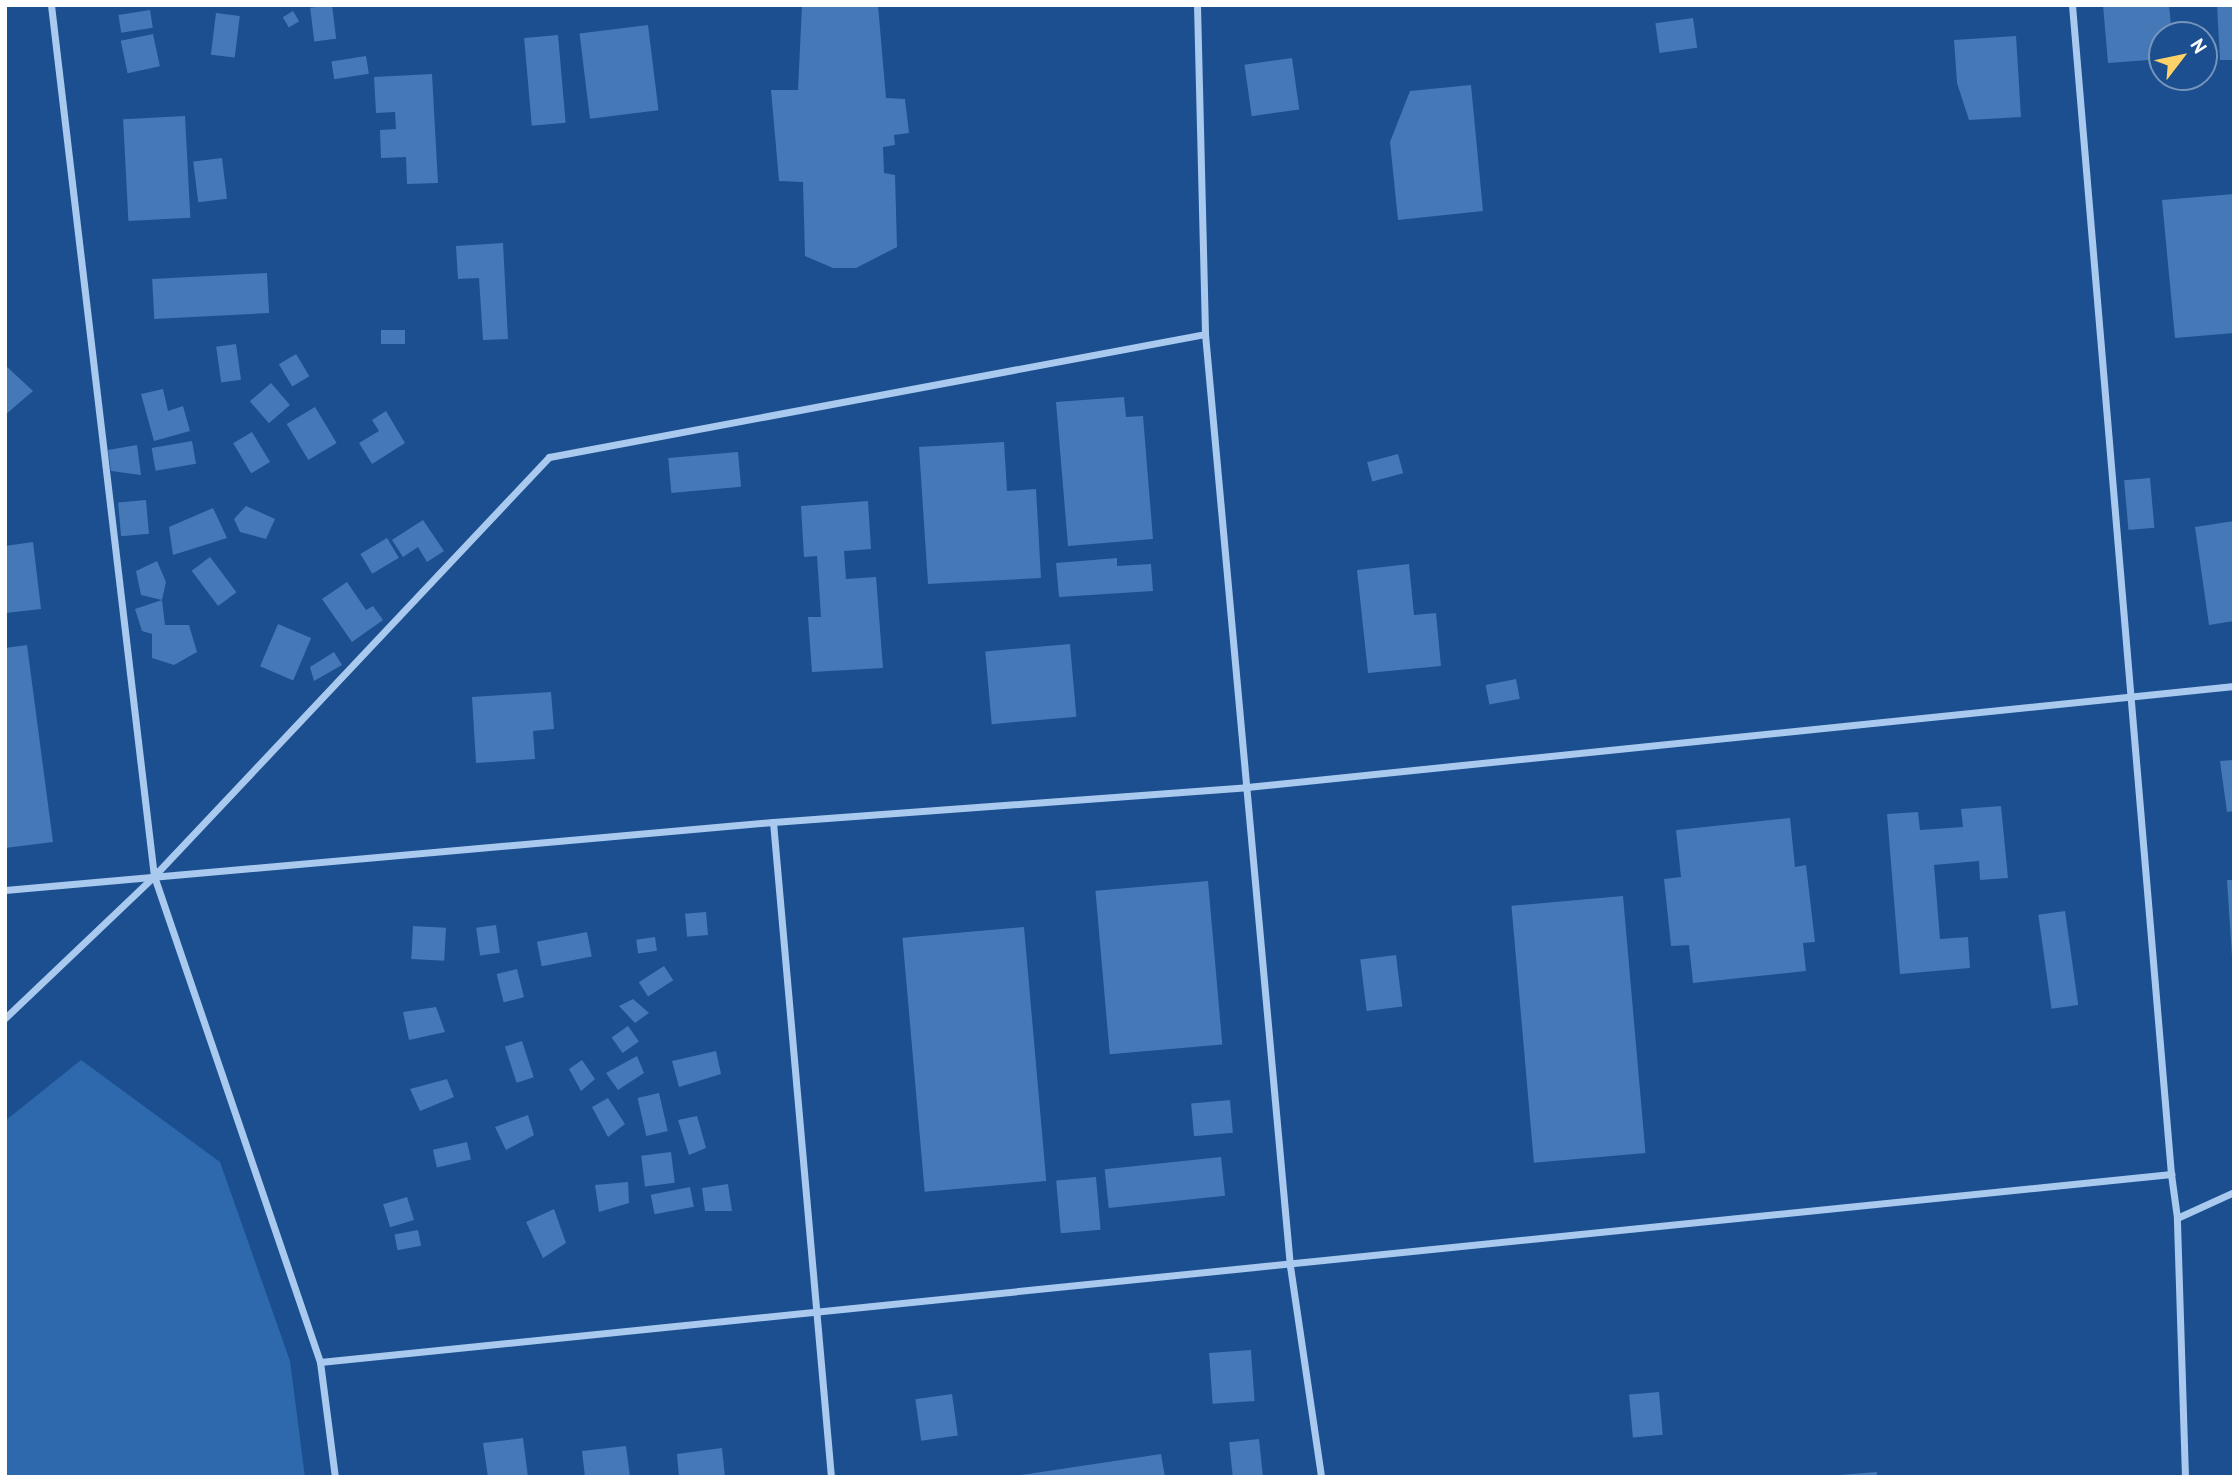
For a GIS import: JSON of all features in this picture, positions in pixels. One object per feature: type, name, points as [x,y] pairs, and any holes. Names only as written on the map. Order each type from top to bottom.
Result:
[{"type":"street","points":[[51,5],[154,876],[320,1362],[335,1477]]},
{"type":"street","points":[[1197,5],[1205,334],[1290,1266],[1321,1477]]},
{"type":"street","points":[[2073,5],[2171,1174],[2177,1218],[2185,1477]]},
{"type":"street","points":[[5,1018],[154,876],[548,457],[1205,334]]},
{"type":"street","points":[[5,890],[773,822],[1247,787],[2234,686]]},
{"type":"street","points":[[773,822],[814,1314],[831,1477]]},
{"type":"street","points":[[320,1362],[1290,1266],[2171,1174]]},
{"type":"street","points":[[2177,1218],[2234,1192]]},
{"type":"shaded area","points":[[81,1060],[220,1162],[290,1361],[305,1477],[5,1477],[5,1121]]},
{"type":"building","points":[[332,5],[336,39],[314,41],[310,8]]},
{"type":"building","points":[[802,5],[878,5],[886,98],[905,99],[909,133],[894,135],[895,145],[883,147],[884,173],[895,175],[897,247],[856,268],[833,268],[805,256],[803,182],[779,181],[771,90],[798,90]]},
{"type":"building","points":[[2103,5],[2169,5],[2171,21],[2148,21],[2148,60],[2108,63]]},
{"type":"building","points":[[2217,5],[2234,5],[2234,60],[2220,60]]},
{"type":"building","points":[[150,10],[153,28],[121,33],[118,15]]},
{"type":"building","points":[[293,11],[299,21],[289,27],[283,17]]},
{"type":"building","points":[[216,13],[240,16],[235,58],[211,55]]},
{"type":"building","points":[[1693,18],[1697,48],[1660,53],[1655,23]]},
{"type":"building","points":[[648,25],[658,110],[590,119],[580,33]]},
{"type":"building","points":[[153,34],[160,66],[128,73],[121,41]]},
{"type":"building","points":[[558,35],[566,123],[532,126],[524,38]]},
{"type":"building","points":[[2016,36],[2021,117],[1969,120],[1957,83],[1954,40]]},
{"type":"building","points":[[366,56],[369,74],[334,79],[331,61]]},
{"type":"building","points":[[1292,58],[1299,109],[1252,116],[1244,65]]},
{"type":"building","points":[[432,74],[438,183],[407,184],[406,157],[381,158],[380,130],[396,129],[395,112],[376,113],[374,77]]},
{"type":"building","points":[[1471,85],[1483,211],[1398,220],[1390,142],[1410,91]]},
{"type":"building","points":[[185,116],[190,218],[128,221],[123,119]]},
{"type":"building","points":[[222,158],[227,199],[198,202],[193,162]]},
{"type":"building","points":[[2234,194],[2234,333],[2175,338],[2162,200]]},
{"type":"building","points":[[503,243],[508,339],[483,340],[479,278],[458,279],[456,246]]},
{"type":"building","points":[[267,273],[269,313],[154,319],[152,279]]},
{"type":"building","points":[[381,330],[405,330],[405,344],[381,344]]},
{"type":"building","points":[[236,344],[241,380],[221,382],[216,347]]},
{"type":"building","points":[[296,354],[309,376],[292,387],[279,364]]},
{"type":"building","points":[[5,365],[33,391],[5,415]]},
{"type":"building","points":[[271,383],[290,405],[269,423],[250,401]]},
{"type":"building","points":[[163,389],[168,411],[183,406],[190,431],[154,441],[141,394]]},
{"type":"building","points":[[1124,397],[1126,417],[1143,416],[1153,539],[1068,546],[1056,402]]},
{"type":"building","points":[[315,407],[337,443],[308,460],[287,424]]},
{"type":"building","points":[[386,411],[405,443],[372,464],[359,443],[379,431],[372,420]]},
{"type":"building","points":[[252,432],[270,462],[251,473],[233,443]]},
{"type":"building","points":[[192,441],[196,464],[156,471],[152,448]]},
{"type":"building","points":[[1004,442],[1007,491],[1036,489],[1041,578],[928,584],[919,447]]},
{"type":"building","points":[[137,445],[141,475],[111,471],[108,450]]},
{"type":"building","points":[[738,452],[741,487],[671,493],[668,458]]},
{"type":"building","points":[[1398,454],[1403,473],[1372,482],[1367,462]]},
{"type":"building","points":[[2150,478],[2154,528],[2128,530],[2124,480]]},
{"type":"building","points":[[146,500],[149,534],[121,536],[118,502]]},
{"type":"building","points":[[868,501],[871,549],[844,551],[846,579],[876,577],[883,668],[812,672],[808,617],[821,617],[817,556],[804,557],[801,506]]},
{"type":"building","points":[[246,506],[275,519],[266,539],[240,532],[234,519]]},
{"type":"building","points":[[213,508],[227,538],[173,555],[169,527]]},
{"type":"building","points":[[423,520],[444,551],[427,562],[418,547],[403,557],[392,540]]},
{"type":"building","points":[[2234,521],[2234,621],[2209,625],[2195,527]]},
{"type":"building","points":[[387,538],[399,558],[372,574],[360,554]]},
{"type":"building","points":[[33,542],[41,609],[6,613],[5,546]]},
{"type":"building","points":[[210,557],[236,592],[218,606],[192,571]]},
{"type":"building","points":[[1117,558],[1117,566],[1151,564],[1153,591],[1059,597],[1056,563]]},
{"type":"building","points":[[157,561],[166,582],[162,600],[141,595],[136,571]]},
{"type":"building","points":[[1409,564],[1414,615],[1436,613],[1441,666],[1368,673],[1357,570]]},
{"type":"building","points":[[347,582],[366,610],[373,606],[383,620],[352,642],[322,599]]},
{"type":"building","points":[[162,600],[165,625],[189,625],[197,652],[174,665],[152,658],[152,634],[142,631],[135,609]]},
{"type":"building","points":[[278,624],[311,638],[293,680],[260,666]]},
{"type":"building","points":[[1070,644],[1076,717],[992,724],[985,651]]},
{"type":"building","points":[[27,645],[53,842],[5,848],[5,648]]},
{"type":"building","points":[[334,652],[342,665],[314,681],[310,667]]},
{"type":"building","points":[[1516,679],[1520,699],[1489,705],[1486,685]]},
{"type":"building","points":[[551,692],[554,729],[533,731],[535,759],[476,763],[472,697]]},
{"type":"building","points":[[2234,760],[2234,811],[2227,812],[2220,761]]},
{"type":"building","points":[[2001,806],[2008,878],[1980,880],[1979,861],[1934,865],[1940,939],[1968,937],[1970,968],[1900,974],[1887,814],[1918,812],[1920,830],[1963,827],[1961,809]]},
{"type":"building","points":[[1790,818],[1795,867],[1806,865],[1815,942],[1803,943],[1806,971],[1693,983],[1689,945],[1671,946],[1664,879],[1681,877],[1676,830]]},
{"type":"building","points":[[2227,880],[2234,880],[2234,957],[2232,957]]},
{"type":"building","points":[[1208,881],[1222,1044],[1110,1054],[1095,891]]},
{"type":"building","points":[[1623,896],[1645,1153],[1534,1163],[1511,906]]},
{"type":"building","points":[[2065,911],[2078,1005],[2051,1009],[2038,915]]},
{"type":"building","points":[[706,912],[708,935],[687,937],[685,914]]},
{"type":"building","points":[[496,925],[500,953],[480,956],[476,928]]},
{"type":"building","points":[[413,926],[446,928],[444,961],[411,959]]},
{"type":"building","points":[[1024,927],[1046,1181],[925,1192],[902,938]]},
{"type":"building","points":[[587,932],[592,957],[542,966],[537,942]]},
{"type":"building","points":[[655,937],[657,951],[638,954],[636,940]]},
{"type":"building","points":[[1396,955],[1402,1007],[1367,1011],[1360,959]]},
{"type":"building","points":[[664,966],[673,980],[648,997],[639,982]]},
{"type":"building","points":[[517,969],[524,997],[504,1002],[497,974]]},
{"type":"building","points":[[633,999],[649,1013],[635,1023],[619,1006]]},
{"type":"building","points":[[436,1007],[445,1032],[409,1040],[403,1012]]},
{"type":"building","points":[[628,1026],[639,1042],[623,1053],[612,1037]]},
{"type":"building","points":[[522,1041],[534,1077],[517,1083],[505,1047]]},
{"type":"building","points":[[716,1051],[721,1074],[679,1087],[672,1061]]},
{"type":"building","points":[[637,1056],[644,1073],[618,1090],[606,1073]]},
{"type":"building","points":[[582,1060],[595,1079],[581,1091],[569,1069]]},
{"type":"building","points":[[447,1079],[454,1097],[420,1111],[410,1089]]},
{"type":"building","points":[[659,1093],[668,1131],[646,1136],[638,1098]]},
{"type":"building","points":[[608,1098],[625,1124],[608,1137],[592,1107]]},
{"type":"building","points":[[1230,1100],[1233,1133],[1194,1136],[1191,1103]]},
{"type":"building","points":[[528,1115],[534,1135],[506,1150],[495,1127]]},
{"type":"building","points":[[697,1116],[706,1148],[689,1155],[678,1120]]},
{"type":"building","points":[[467,1142],[471,1160],[437,1167],[433,1150]]},
{"type":"building","points":[[671,1152],[675,1183],[645,1186],[641,1156]]},
{"type":"building","points":[[1221,1157],[1225,1196],[1109,1208],[1105,1169]]},
{"type":"building","points":[[1096,1177],[1101,1230],[1061,1233],[1056,1180]]},
{"type":"building","points":[[628,1182],[629,1203],[599,1212],[595,1185]]},
{"type":"building","points":[[728,1184],[732,1211],[705,1211],[702,1188]]},
{"type":"building","points":[[690,1187],[694,1207],[655,1214],[651,1195]]},
{"type":"building","points":[[407,1197],[414,1220],[390,1227],[383,1204]]},
{"type":"building","points":[[554,1209],[566,1243],[543,1258],[526,1222]]},
{"type":"building","points":[[418,1230],[421,1246],[397,1250],[394,1235]]},
{"type":"building","points":[[1251,1350],[1255,1401],[1213,1404],[1209,1353]]},
{"type":"building","points":[[1659,1392],[1663,1435],[1633,1437],[1629,1395]]},
{"type":"building","points":[[952,1394],[958,1436],[921,1441],[915,1399]]},
{"type":"building","points":[[523,1438],[528,1477],[488,1477],[483,1443]]},
{"type":"building","points":[[1259,1439],[1263,1477],[1233,1477],[1229,1442]]},
{"type":"building","points":[[626,1446],[630,1477],[585,1477],[582,1451]]},
{"type":"building","points":[[722,1448],[725,1477],[679,1477],[677,1454]]},
{"type":"building","points":[[1161,1454],[1165,1477],[1021,1475]]},
{"type":"building","points":[[1877,1472],[1877,1477],[1839,1475]]}]
